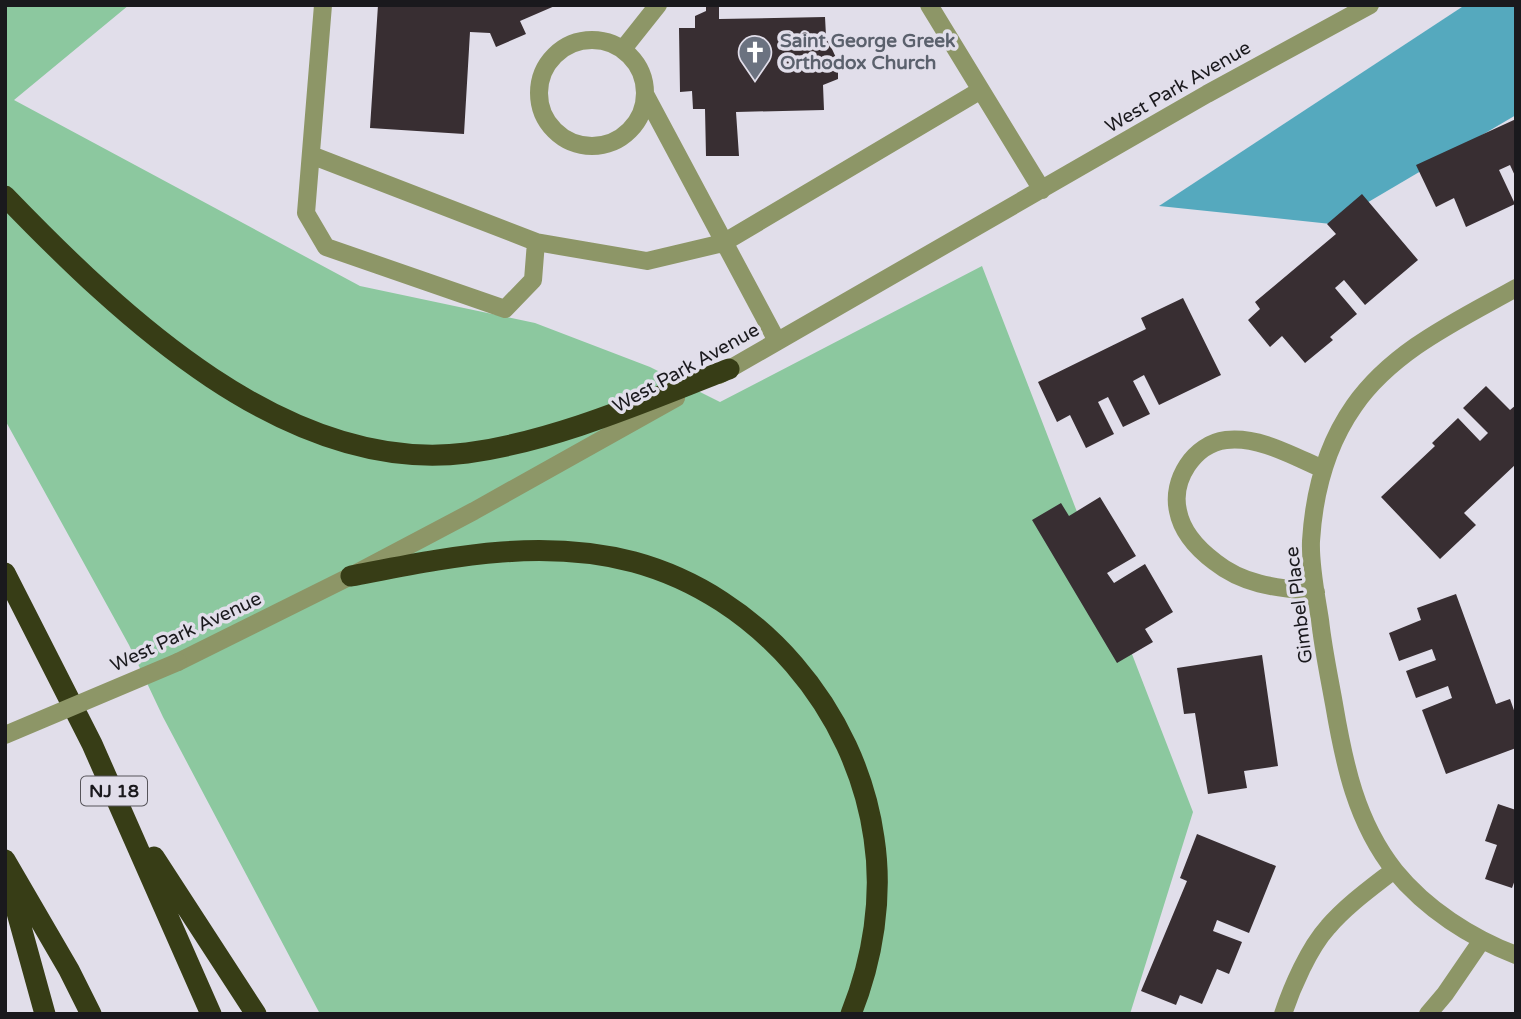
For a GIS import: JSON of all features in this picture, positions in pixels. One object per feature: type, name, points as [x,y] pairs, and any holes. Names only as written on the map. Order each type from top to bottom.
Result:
[{"type":"highway","points":[[5,196],[122,308],[171,349],[237,395],[294,425],[357,445],[417,454],[465,453],[517,444],[610,414],[729,369]]},
{"type":"highway","points":[[351,576],[493,552],[535,550],[582,553],[633,562],[671,575],[715,597],[756,626],[794,664],[827,708],[862,785],[874,837],[876,916],[866,970],[850,1014]]},
{"type":"highway","name":"NJ 18","points":[[5,573],[124,812],[211,1014]]},
{"type":"highway","points":[[124,812],[256,1014]]},
{"type":"highway","points":[[5,860],[69,970],[91,1014]]},
{"type":"highway","points":[[5,871],[45,1014]]},
{"type":"street","points":[[323,5],[306,213],[326,247],[505,309],[533,280],[536,242]]},
{"type":"street","points":[[622,49],[658,5]]},
{"type":"street","points":[[929,5],[1042,190]]},
{"type":"street","name":"West Park Avenue","points":[[5,735],[178,662],[474,511],[729,369],[1207,94],[1370,5]]},
{"type":"street","points":[[589,39],[607,42],[622,49],[635,61],[643,77],[645,94],[642,112],[632,127],[619,138],[603,145],[585,146],[568,141],[554,130],[544,116],[539,99],[539,82],[546,66],[557,52],[572,43],[589,39]]},
{"type":"street","points":[[310,155],[536,242],[648,261],[723,243],[981,90]]},
{"type":"street","points":[[645,94],[777,341]]},
{"type":"street","name":"Gimbel Place","points":[[1516,288],[1444,328],[1402,357],[1369,387],[1353,407],[1323,469],[1315,502],[1311,544],[1326,663],[1349,782],[1367,826],[1394,870],[1419,896],[1482,940],[1516,955]]},
{"type":"street","points":[[1316,592],[1256,584],[1238,577],[1215,562],[1192,540],[1184,528],[1178,511],[1177,488],[1185,467],[1194,456],[1209,445],[1225,440],[1247,440],[1272,447],[1323,469]]},
{"type":"street","points":[[1283,1014],[1317,942],[1328,927],[1358,897],[1394,870]]},
{"type":"street","points":[[1428,1014],[1482,940]]},
{"type":"green space","points":[[5,5],[129,5],[14,100],[360,286],[535,323],[650,367],[720,402],[982,266],[1193,812],[1130,1014],[320,1014],[163,717],[129,645],[5,420]]},
{"type":"water","points":[[1465,5],[1516,5],[1516,115],[1331,224],[1159,206]]},
{"type":"building","points":[[378,5],[557,5],[520,21],[526,34],[496,47],[490,33],[470,32],[464,134],[370,128]]},
{"type":"building","name":"Saint George Greek Orthodox Church","points":[[706,5],[719,5],[719,19],[825,17],[826,36],[838,62],[838,79],[823,85],[824,110],[736,112],[739,156],[706,156],[705,109],[693,109],[692,91],[680,92],[679,28],[695,28],[695,16],[706,11]]},
{"type":"building","points":[[1516,119],[1516,178],[1510,165],[1499,170],[1515,204],[1466,227],[1454,198],[1436,207],[1416,165]]},
{"type":"building","points":[[1362,194],[1418,260],[1365,305],[1344,280],[1335,288],[1357,314],[1330,337],[1333,340],[1305,363],[1282,336],[1270,347],[1248,320],[1260,309],[1255,302],[1336,234],[1327,224]]},
{"type":"building","points":[[1183,298],[1221,375],[1159,405],[1144,375],[1133,381],[1150,414],[1123,427],[1108,397],[1098,402],[1114,434],[1086,448],[1070,415],[1057,422],[1038,382],[1146,329],[1141,318]]},
{"type":"building","points":[[1486,386],[1510,410],[1516,405],[1516,464],[1464,513],[1476,525],[1440,559],[1381,497],[1435,446],[1432,443],[1458,418],[1480,441],[1488,433],[1463,408]]},
{"type":"building","points":[[1100,497],[1136,556],[1107,573],[1114,583],[1145,564],[1173,612],[1145,629],[1153,642],[1117,663],[1032,520],[1061,503],[1069,516]]},
{"type":"building","points":[[1456,594],[1496,704],[1510,699],[1516,716],[1516,748],[1446,774],[1422,710],[1452,698],[1448,686],[1416,698],[1406,671],[1436,660],[1432,649],[1399,661],[1389,633],[1421,620],[1417,608]]},
{"type":"building","points":[[1262,655],[1278,766],[1244,771],[1247,788],[1208,794],[1195,713],[1184,714],[1177,668]]},
{"type":"building","points":[[1498,804],[1516,810],[1516,877],[1512,888],[1485,879],[1497,845],[1485,841]]},
{"type":"building","points":[[1197,834],[1276,866],[1249,933],[1217,920],[1213,931],[1242,942],[1229,974],[1217,969],[1202,1004],[1180,995],[1176,1005],[1141,991],[1187,881],[1180,878]]},
{"type":"place","name":"Saint George Greek Orthodox Church","points":[[755,82]]}]
